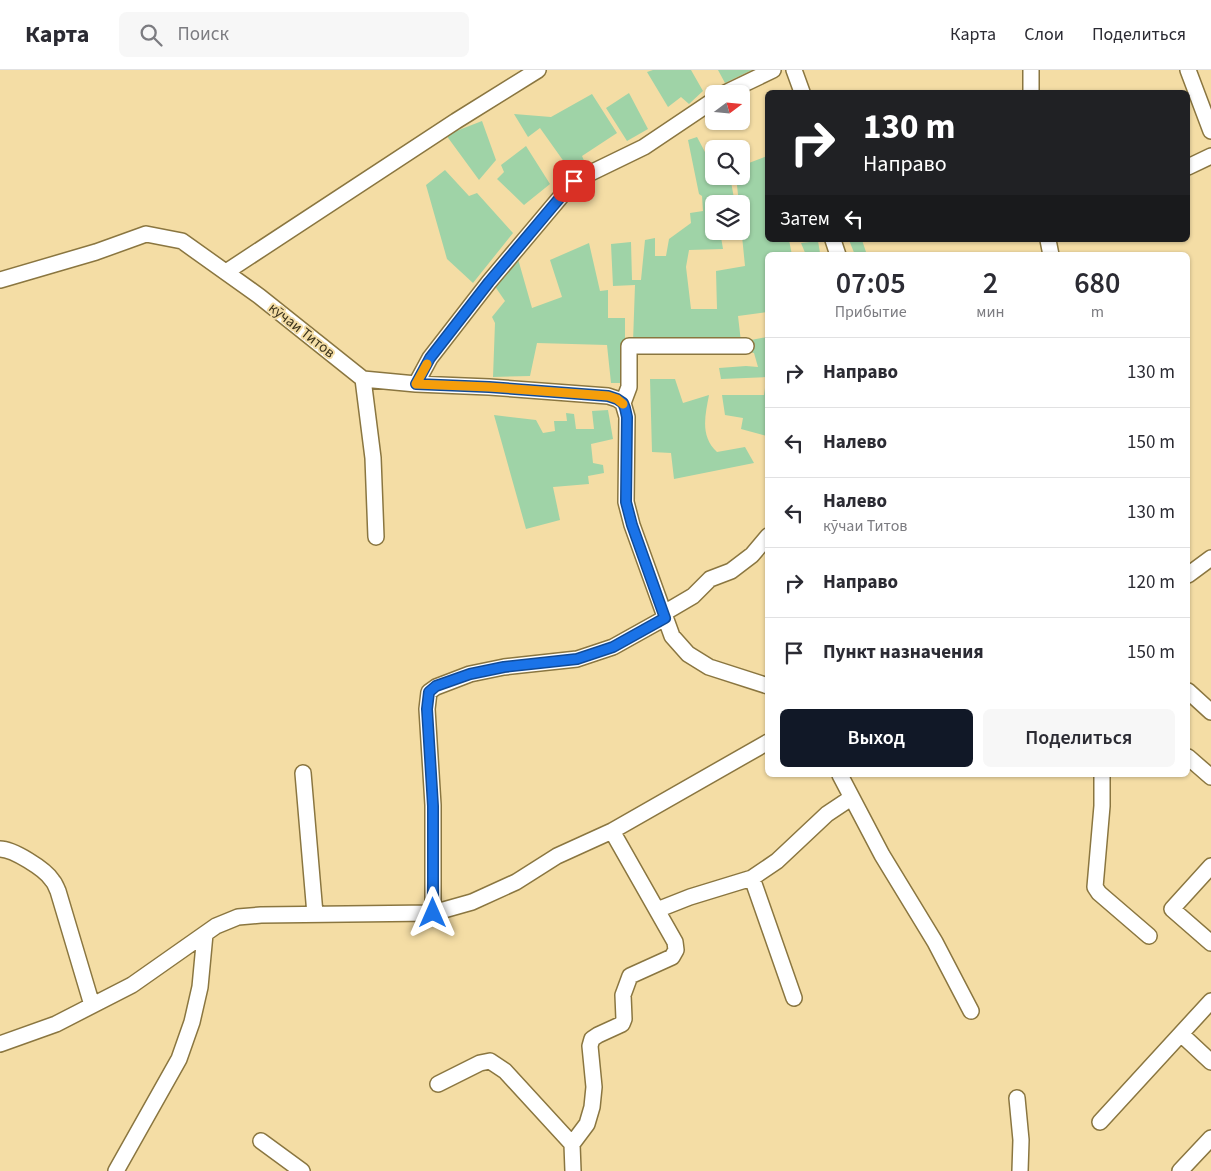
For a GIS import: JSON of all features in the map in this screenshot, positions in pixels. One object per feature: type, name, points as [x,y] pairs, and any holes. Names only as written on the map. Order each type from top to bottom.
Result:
[{"type":"street","points":[[226,272],[538,70]]},
{"type":"street","points":[[742,85],[773,70]]},
{"type":"street","points":[[794,70],[801,90]]},
{"type":"street","points":[[1031,70],[1031,90]]},
{"type":"street","points":[[1188,70],[1211,131]]},
{"type":"street","points":[[416,384],[436,350],[489,282],[574,181],[644,147],[705,106]]},
{"type":"street","points":[[1190,166],[1211,156]]},
{"type":"street","name":"кӯчаи Титов","points":[[0,280],[96,252],[146,234],[182,241],[259,296],[364,378]]},
{"type":"street","points":[[746,346],[629,346],[629,386],[623,403],[627,417],[626,502],[632,525],[672,636],[688,654],[709,667],[765,685]]},
{"type":"street","points":[[376,537],[373,458],[364,378],[416,384],[489,387],[608,396],[623,403]]},
{"type":"street","points":[[433,913],[433,806],[427,709],[429,692],[436,686],[470,674],[504,667],[577,659],[613,647],[693,596],[710,579],[731,571],[752,555],[765,540]]},
{"type":"street","points":[[1190,574],[1211,558]]},
{"type":"street","points":[[1190,693],[1211,712]]},
{"type":"street","points":[[0,1044],[56,1024],[132,985],[216,926],[238,917],[433,913],[472,902],[516,882],[557,856],[612,831],[765,744]]},
{"type":"street","points":[[1190,759],[1211,777]]},
{"type":"street","points":[[303,773],[315,914]]},
{"type":"street","points":[[841,777],[900,886],[935,942],[971,1011]]},
{"type":"street","points":[[1102,777],[1102,806],[1096,887],[1099,893],[1149,936]]},
{"type":"street","points":[[657,910],[690,896],[752,878],[776,861],[827,814],[851,798]]},
{"type":"street","points":[[573,1171],[572,1144],[586,1124],[592,1107],[594,1088],[590,1046],[592,1039],[622,1024],[624,1019],[623,995],[630,976],[672,957],[676,950],[675,942],[612,831]]},
{"type":"street","points":[[0,849],[13,852],[42,870],[52,880],[58,891],[92,1005]]},
{"type":"street","points":[[1211,866],[1172,909],[1211,943]]},
{"type":"street","points":[[752,878],[794,998]]},
{"type":"street","points":[[116,1171],[179,1059],[192,1022],[200,987],[205,934]]},
{"type":"street","points":[[1100,1122],[1211,1000]]},
{"type":"street","points":[[1181,1034],[1211,1062]]},
{"type":"street","points":[[438,1084],[480,1063],[490,1061],[505,1071],[572,1144]]},
{"type":"street","points":[[1017,1098],[1020,1171]]},
{"type":"street","points":[[1180,1171],[1211,1138]]},
{"type":"street","points":[[261,1141],[302,1171]]},
{"type":"green space","points":[[653,70],[691,70],[703,91],[689,104],[681,97],[668,107],[647,72]]},
{"type":"green space","points":[[718,70],[752,70],[725,83]]},
{"type":"green space","points":[[629,93],[648,129],[627,141],[606,108]]},
{"type":"green space","points":[[592,94],[617,133],[582,156],[587,167],[572,173],[540,128],[528,137],[514,114],[551,117]]},
{"type":"green space","points":[[482,121],[496,160],[479,180],[446,135]]},
{"type":"green space","points":[[697,137],[705,152],[705,185],[732,185],[733,195],[705,195],[705,240],[722,240],[723,249],[689,250],[686,267],[691,309],[717,309],[716,271],[745,266],[742,240],[750,240],[750,195],[738,195],[737,185],[750,185],[750,163],[765,157],[765,242],[789,242],[791,252],[765,252],[765,312],[738,316],[741,342],[633,342],[635,285],[613,286],[611,244],[631,242],[632,280],[641,280],[645,240],[655,238],[655,256],[666,256],[669,239],[691,223],[690,213],[703,211],[702,196],[699,194],[688,140]]},
{"type":"green space","points":[[526,146],[550,184],[524,205],[497,179],[504,172],[501,165]]},
{"type":"green space","points":[[445,170],[469,196],[477,193],[513,233],[473,283],[447,259],[426,185]]},
{"type":"green space","points":[[818,242],[820,252],[805,252],[801,243]]},
{"type":"green space","points":[[850,242],[863,242],[866,252],[854,252]]},
{"type":"green space","points":[[589,243],[600,291],[608,290],[608,318],[625,318],[625,383],[611,383],[607,345],[537,343],[530,376],[493,377],[495,323],[492,317],[505,301],[494,285],[518,259],[532,308],[562,297],[550,260]]},
{"type":"green space","points":[[765,337],[765,377],[721,379],[719,368],[758,367],[754,353],[746,351],[751,340]]},
{"type":"green space","points":[[650,379],[675,379],[683,403],[709,395],[705,425],[708,439],[712,446],[717,452],[745,447],[754,463],[674,479],[671,453],[652,452]]},
{"type":"green space","points":[[765,388],[765,435],[741,429],[743,418],[725,415],[722,395],[764,395]]},
{"type":"green space","points":[[608,410],[613,439],[591,444],[593,463],[603,465],[604,473],[588,476],[589,484],[553,487],[560,520],[526,529],[494,415],[536,420],[543,433],[555,431],[554,421],[567,421],[566,413],[574,414],[576,429],[594,429],[592,411]]},
{"type":"slow traffic","points":[[427,364],[416,384],[489,387],[608,396],[617,399],[623,404]]},
{"type":"route","points":[[433,913],[433,806],[427,709],[429,692],[436,686],[470,674],[504,667],[577,659],[613,647],[665,618],[632,525],[626,502],[627,417],[623,403],[608,396],[489,387],[416,384],[430,358],[489,282],[574,181]]}]
